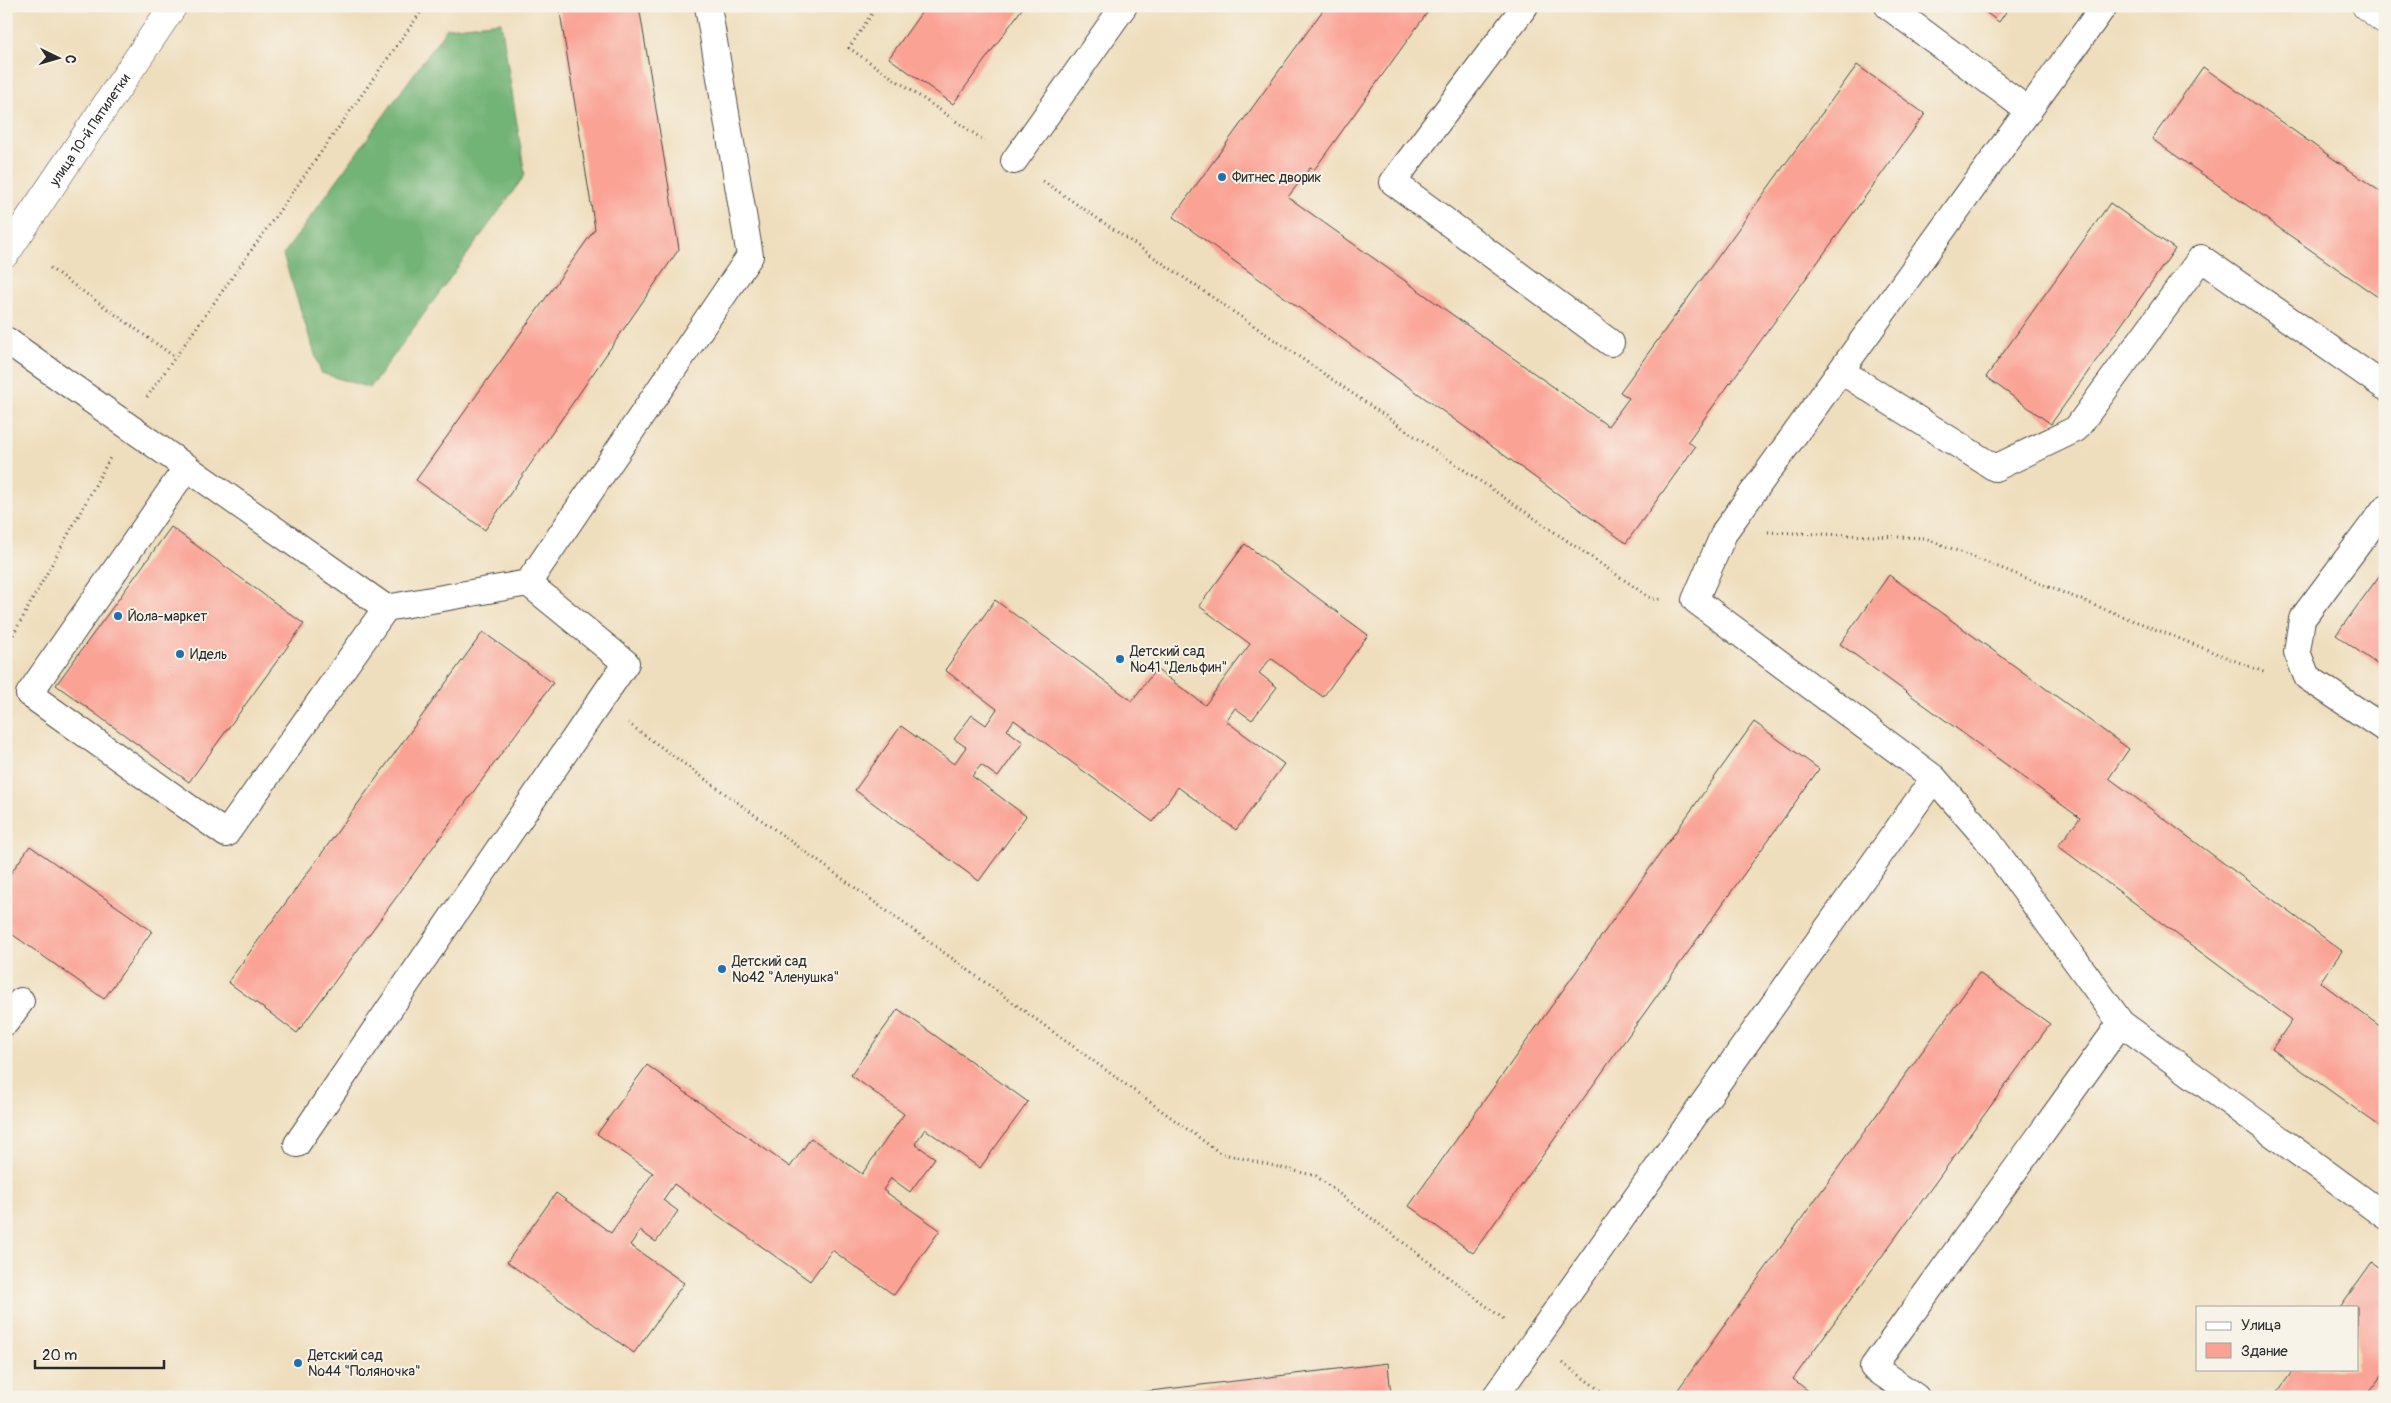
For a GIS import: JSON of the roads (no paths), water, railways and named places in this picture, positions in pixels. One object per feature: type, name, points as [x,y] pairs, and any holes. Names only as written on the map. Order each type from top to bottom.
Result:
[{"type":"main road","name":"улица 10-й Пятилетки","points":[[6,253],[173,6]]},
{"type":"main road","points":[[2366,6],[2385,20]]},
{"type":"lane","points":[[187,467],[29,694],[226,834],[386,608],[528,583],[750,256],[708,6]]},
{"type":"lane","points":[[1014,161],[1124,6]]},
{"type":"lane","points":[[1525,6],[1393,182],[1611,343]]},
{"type":"lane","points":[[1888,6],[2029,110]]},
{"type":"lane","points":[[2104,6],[1725,531],[1695,600],[1934,778],[1987,839],[2121,1022],[2385,1216]]},
{"type":"lane","points":[[1841,371],[1995,468],[2076,429],[2201,258],[2385,387]]},
{"type":"lane","points":[[6,340],[128,424],[386,608]]},
{"type":"lane","points":[[2385,508],[2302,619],[2297,652],[2307,677],[2385,729]]},
{"type":"lane","points":[[297,1144],[626,663],[528,583]]},
{"type":"lane","points":[[1496,1397],[1934,778]]},
{"type":"lane","points":[[6,1022],[21,1001]]},
{"type":"lane","points":[[1916,1397],[1873,1367],[2121,1022]]},
{"type":"place","name":"Фитнес дворик","points":[[1222,177]]},
{"type":"place","name":"Йола-маркет","points":[[118,616]]},
{"type":"place","name":"Идель","points":[[180,654]]},
{"type":"place","name":"Детский сад №41 \"Дельфин\"","points":[[1120,659]]},
{"type":"place","name":"Детский сад №42 \"Аленушка\"","points":[[722,969]]},
{"type":"place","name":"Детский сад №44 \"Поляночка\"","points":[[298,1363]]}]
